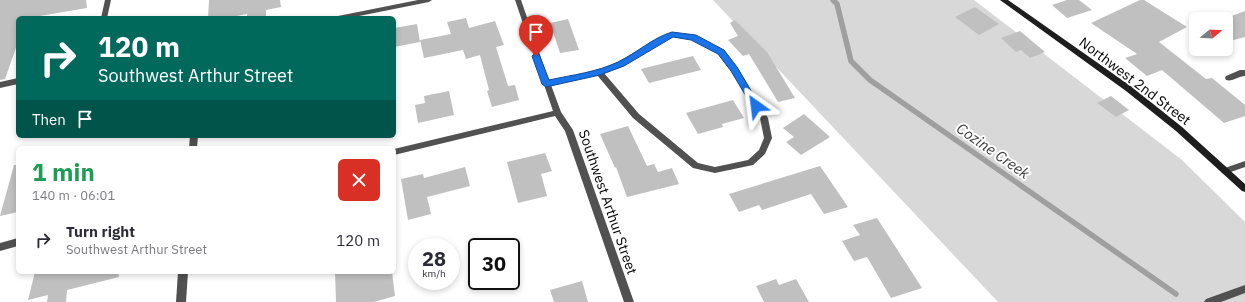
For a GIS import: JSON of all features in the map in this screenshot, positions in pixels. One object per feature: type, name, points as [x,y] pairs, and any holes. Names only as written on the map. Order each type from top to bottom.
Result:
[{"type":"main road","name":"Northwest 2nd Street","points":[[1003,0],[1129,90],[1179,129],[1245,189]]},
{"type":"street","points":[[104,16],[108,0]]},
{"type":"street","points":[[348,16],[429,0]]},
{"type":"street","name":"Southwest Arthur Street","points":[[518,0],[557,113],[569,130],[629,302]]},
{"type":"street","points":[[546,84],[600,72],[621,64],[662,39],[672,35],[693,37],[721,52],[734,69],[764,118],[768,138],[762,152],[750,163],[714,170],[696,166],[636,116],[600,72]]},
{"type":"street","points":[[1229,78],[1240,73],[1245,73]]},
{"type":"street","points":[[0,85],[16,81]]},
{"type":"street","points":[[396,152],[557,113]]},
{"type":"street","points":[[1225,171],[1245,164]]},
{"type":"street","points":[[0,247],[16,243]]},
{"type":"street","points":[[181,302],[183,274]]},
{"type":"street","points":[[1209,302],[1245,289]]},
{"type":"shaded area","points":[[713,0],[974,0],[1182,160],[1245,222],[1245,302],[998,302]]},
{"type":"building","points":[[0,0],[86,0],[87,8],[40,16],[16,16],[16,48],[5,79],[0,80]]},
{"type":"building","points":[[209,0],[280,0],[281,7],[266,10],[266,16],[247,16],[247,14],[236,16],[208,16]]},
{"type":"building","points":[[1067,0],[1079,0],[1092,10],[1067,18],[1052,5]]},
{"type":"building","points":[[1140,0],[1144,0],[1187,27],[1159,42],[1206,79],[1212,78],[1245,105],[1245,116],[1224,123],[1162,70],[1147,76],[1125,58],[1137,54],[1091,23]]},
{"type":"building","points":[[975,7],[999,24],[979,35],[955,17]]},
{"type":"building","points":[[1245,11],[1245,37],[1233,40],[1233,15]]},
{"type":"building","points":[[466,18],[469,28],[495,21],[504,45],[496,47],[508,86],[515,85],[519,100],[492,107],[487,91],[489,90],[480,55],[466,59],[463,50],[424,58],[420,40],[451,34],[447,22]]},
{"type":"building","points":[[568,19],[579,50],[560,53],[550,23]]},
{"type":"building","points":[[735,20],[767,52],[795,98],[778,102],[749,54],[743,56],[728,40],[738,36],[730,23]]},
{"type":"building","points":[[417,24],[420,42],[396,47],[396,28]]},
{"type":"building","points":[[1020,31],[1045,52],[1030,58],[1021,50],[1016,52],[1001,38]]},
{"type":"building","points":[[693,56],[701,70],[649,83],[641,69]]},
{"type":"building","points":[[449,91],[454,115],[418,123],[415,105],[425,103],[424,96]]},
{"type":"building","points":[[1111,96],[1129,110],[1116,117],[1097,103]]},
{"type":"building","points":[[733,100],[744,118],[722,124],[723,127],[698,134],[686,113]]},
{"type":"building","points":[[804,114],[830,137],[801,155],[786,142],[794,137],[783,128]]},
{"type":"building","points":[[628,126],[647,166],[654,164],[658,172],[672,168],[679,184],[627,197],[616,167],[615,168],[600,134]]},
{"type":"building","points":[[545,153],[552,171],[541,174],[547,196],[518,203],[507,162]]},
{"type":"building","points":[[14,165],[16,165],[16,212],[0,216]]},
{"type":"building","points":[[820,166],[848,207],[824,214],[811,194],[762,210],[759,205],[739,212],[729,194]]},
{"type":"building","points":[[465,167],[470,186],[427,197],[431,214],[408,220],[401,179],[423,174],[424,178]]},
{"type":"building","points":[[877,218],[922,288],[891,298],[867,257],[854,261],[842,241],[860,235],[853,225]]},
{"type":"building","points":[[34,274],[118,274],[119,277],[67,290],[66,302],[47,302],[48,295],[28,300]]},
{"type":"building","points":[[335,274],[392,274],[395,296],[374,302],[336,302]]},
{"type":"building","points":[[776,279],[779,285],[796,279],[809,302],[764,302],[756,286]]},
{"type":"building","points":[[582,281],[588,302],[554,302],[550,290]]},
{"type":"waterway","name":"Cozine Creek","points":[[833,0],[837,4],[851,61],[870,80],[1176,294]]},
{"type":"route","points":[[536,56],[546,84],[600,72],[621,64],[662,39],[672,35],[693,37],[721,52],[734,69],[756,106]]}]
